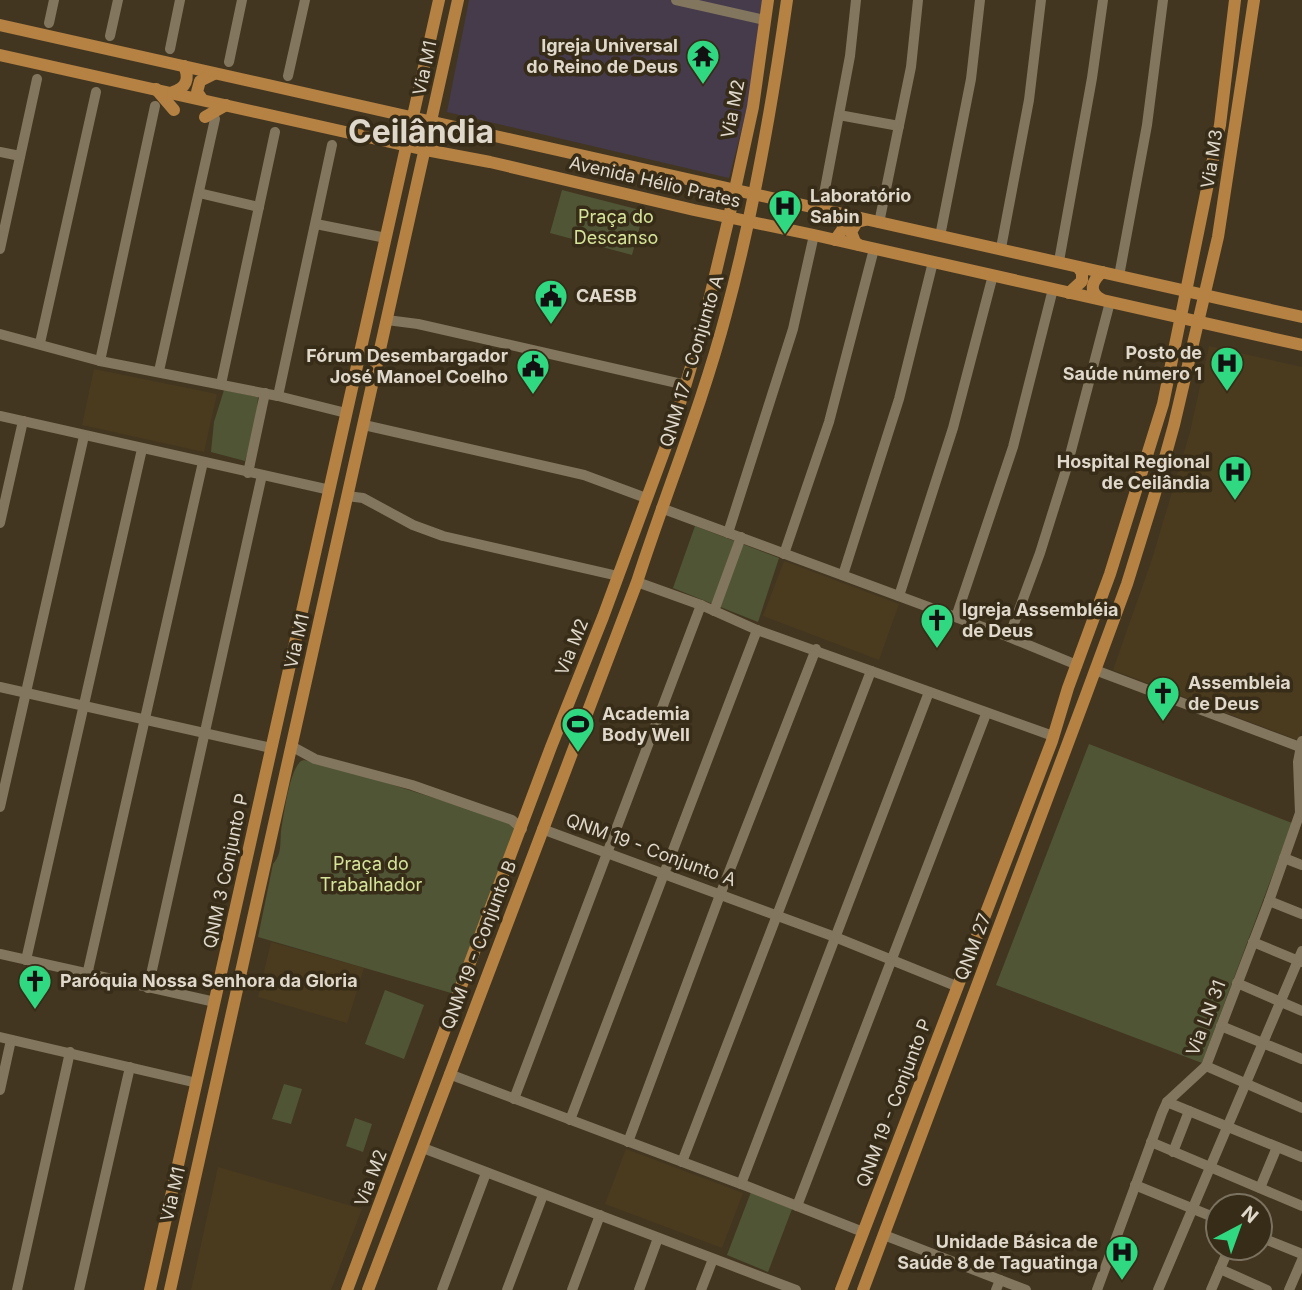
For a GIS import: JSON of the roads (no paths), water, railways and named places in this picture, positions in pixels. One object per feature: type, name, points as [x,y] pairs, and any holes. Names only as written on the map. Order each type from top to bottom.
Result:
[{"type":"main road","points":[[439,0],[435,42],[441,48],[449,44]]},
{"type":"main road","name":"Via M1","points":[[311,568],[439,0]]},
{"type":"main road","name":"Via M1","points":[[170,1290],[458,0]]},
{"type":"main road","name":"Via M2","points":[[347,1290],[453,1011],[517,824],[526,816],[672,430],[702,330],[729,217],[753,107],[768,0]]},
{"type":"main road","points":[[748,222],[772,111],[787,0]]},
{"type":"main road","points":[[1047,801],[1039,805],[1033,800],[1033,796],[1100,605],[1147,459],[1172,361],[1220,125],[1235,0]]},
{"type":"main road","points":[[1240,0],[1241,14],[1248,16],[1253,6]]},
{"type":"main road","name":"Via M3","points":[[1199,323],[1218,237],[1253,6]]},
{"type":"main road","name":"Avenida Hélio Prates","points":[[0,25],[1302,317]]},
{"type":"main road","points":[[162,60],[174,49]]},
{"type":"main road","name":"Avenida Hélio Prates","points":[[0,55],[426,150],[491,162],[1302,345]]},
{"type":"main road","points":[[173,92],[180,90],[187,82],[184,66]]},
{"type":"main road","points":[[202,99],[197,92],[200,81],[214,74]]},
{"type":"main road","points":[[156,89],[174,110]]},
{"type":"main road","points":[[210,118],[226,105]]},
{"type":"main road","points":[[753,107],[762,116],[772,111]]},
{"type":"main road","points":[[1209,181],[1217,177],[1223,181],[1217,213],[1218,237]]},
{"type":"main road","points":[[1204,206],[1205,228],[1199,263],[1205,267],[1212,262]]},
{"type":"main road","points":[[835,240],[843,229],[837,213]]},
{"type":"main road","points":[[859,245],[851,232],[857,222],[865,220]]},
{"type":"main road","name":"QNM 17 - Conjunto A","points":[[661,508],[689,435],[720,334],[748,222]]},
{"type":"main road","points":[[385,241],[393,239],[398,244],[392,273],[393,293]]},
{"type":"main road","points":[[1069,293],[1082,281],[1079,267]]},
{"type":"main road","points":[[1102,272],[1094,279],[1092,290],[1094,296],[1106,301]]},
{"type":"main road","name":"Avenida Hélio Prates","points":[[1208,281],[1213,290],[1238,295],[1270,310]]},
{"type":"main road","name":"QNM 27","points":[[863,1290],[1047,801],[1130,571],[1176,418],[1199,323]]},
{"type":"main road","points":[[702,330],[710,327],[720,334]]},
{"type":"main road","points":[[365,333],[360,379],[368,384],[373,381]]},
{"type":"main road","points":[[1172,361],[1180,359],[1184,363],[1176,393],[1176,418]]},
{"type":"main road","points":[[672,430],[683,439],[689,435]]},
{"type":"main road","points":[[664,449],[674,446],[682,455]]},
{"type":"main road","points":[[637,582],[661,508]]},
{"type":"main road","points":[[315,552],[323,559],[332,557]]},
{"type":"main road","points":[[311,568],[325,569],[330,574]]},
{"type":"main road","name":"QNM 3 Conjunto P","points":[[215,1002],[311,568]]},
{"type":"main road","name":"QNM 19 - Conjunto A","points":[[542,829],[637,582]]},
{"type":"main road","points":[[600,623],[606,631],[617,631]]},
{"type":"main road","points":[[593,641],[607,642],[610,649]]},
{"type":"main road","points":[[954,1049],[946,1050],[940,1045],[952,1013],[956,987],[1052,738]]},
{"type":"main road","points":[[254,829],[251,865],[258,870],[264,866]]},
{"type":"main road","name":"QNM 19 - Conjunto B","points":[[449,1074],[542,829]]},
{"type":"main road","points":[[241,888],[246,883],[254,886],[255,910]]},
{"type":"main road","points":[[971,1002],[973,982],[987,946],[984,941],[973,942]]},
{"type":"main road","name":"QNM 19 - Conjunto P","points":[[863,1232],[956,987]]},
{"type":"main road","points":[[150,1290],[215,1002]]},
{"type":"main road","points":[[453,1011],[471,1017]]},
{"type":"main road","points":[[368,1290],[449,1074]]},
{"type":"main road","points":[[193,1101],[194,1118],[189,1142],[196,1149],[202,1143]]},
{"type":"main road","points":[[179,1162],[186,1157],[193,1162],[187,1192],[188,1210]]},
{"type":"main road","points":[[890,1164],[899,1161],[903,1168],[892,1198],[890,1217]]},
{"type":"main road","points":[[381,1199],[399,1206]]},
{"type":"main road","points":[[841,1290],[863,1232]]},
{"type":"street","points":[[49,23],[54,0]]},
{"type":"street","points":[[110,37],[118,0]]},
{"type":"street","points":[[174,49],[180,0]]},
{"type":"street","points":[[229,62],[242,0]]},
{"type":"street","points":[[288,76],[304,0]]},
{"type":"street","points":[[676,0],[765,20]]},
{"type":"street","points":[[821,210],[850,56],[856,0]]},
{"type":"street","points":[[879,223],[911,67],[918,0]]},
{"type":"street","points":[[940,236],[971,79],[979,0]]},
{"type":"street","points":[[1001,248],[1029,100],[1041,0]]},
{"type":"street","points":[[1059,261],[1092,78],[1103,0]]},
{"type":"street","points":[[1119,276],[1147,125],[1163,0]]},
{"type":"street","points":[[0,249],[37,79]]},
{"type":"street","points":[[40,343],[96,92]]},
{"type":"street","points":[[100,361],[155,106]]},
{"type":"street","points":[[839,115],[899,126]]},
{"type":"street","points":[[159,371],[199,194],[210,118]]},
{"type":"street","points":[[221,384],[275,132]]},
{"type":"street","points":[[278,396],[332,145]]},
{"type":"street","points":[[0,152],[20,156]]},
{"type":"street","points":[[199,194],[258,207]]},
{"type":"street","points":[[316,224],[385,241]]},
{"type":"street","points":[[728,533],[793,329],[814,235]]},
{"type":"street","points":[[784,554],[829,422],[874,249]]},
{"type":"street","points":[[843,575],[899,399],[933,262]]},
{"type":"street","points":[[899,596],[953,428],[993,275]]},
{"type":"street","points":[[956,617],[1013,447],[1053,289]]},
{"type":"street","points":[[1009,637],[1040,553],[1066,470],[1106,301]]},
{"type":"street","points":[[387,320],[418,324],[686,385]]},
{"type":"street","points":[[0,334],[100,361],[265,393],[346,413]]},
{"type":"street","points":[[248,472],[265,393]]},
{"type":"street","points":[[0,416],[330,490]]},
{"type":"street","points":[[0,523],[23,421]]},
{"type":"street","points":[[364,425],[584,475],[646,498]]},
{"type":"street","points":[[0,807],[84,436]]},
{"type":"street","points":[[26,960],[142,449]]},
{"type":"street","points":[[87,975],[203,462]]},
{"type":"street","points":[[148,988],[262,475]]},
{"type":"street","points":[[347,496],[363,498],[413,525],[443,536],[618,576]]},
{"type":"street","points":[[661,508],[1009,637],[1077,665]]},
{"type":"street","points":[[714,611],[741,537]]},
{"type":"street","points":[[637,582],[1052,738]]},
{"type":"street","points":[[514,1099],[701,606]]},
{"type":"street","points":[[570,1120],[757,629]]},
{"type":"street","points":[[628,1142],[816,649]]},
{"type":"street","points":[[1095,670],[1301,744]]},
{"type":"street","points":[[682,1162],[871,671]]},
{"type":"street","points":[[0,687],[271,748]]},
{"type":"street","points":[[741,1184],[929,692]]},
{"type":"street","points":[[797,1206],[986,714]]},
{"type":"street","name":"Via LN 31","points":[[1097,1290],[1167,1102],[1206,1066],[1269,901],[1301,813],[1301,744]]},
{"type":"street","points":[[291,747],[315,759],[412,785],[517,824]]},
{"type":"street","points":[[288,760],[315,759]]},
{"type":"street","name":"QNM 19 - Conjunto A","points":[[542,829],[835,937],[956,987]]},
{"type":"street","points":[[1284,858],[1302,865]]},
{"type":"street","points":[[1269,901],[1302,914]]},
{"type":"street","points":[[1158,1290],[1262,1043],[1301,958],[1253,942]]},
{"type":"street","points":[[0,954],[215,1002]]},
{"type":"street","points":[[1237,983],[1302,1011]]},
{"type":"street","points":[[1221,1026],[1302,1059]]},
{"type":"street","points":[[0,1037],[197,1083]]},
{"type":"street","points":[[0,1090],[11,1040]]},
{"type":"street","points":[[16,1290],[69,1052]]},
{"type":"street","points":[[1206,1066],[1302,1108]]},
{"type":"street","points":[[79,1290],[130,1067]]},
{"type":"street","points":[[449,1074],[863,1232]]},
{"type":"street","points":[[1167,1102],[1302,1157]]},
{"type":"street","points":[[1174,1152],[1189,1111]]},
{"type":"street","points":[[1151,1142],[1302,1206]]},
{"type":"street","points":[[1260,1188],[1277,1147]]},
{"type":"street","points":[[423,1148],[713,1259],[768,1285],[796,1290]]},
{"type":"street","points":[[442,1290],[486,1173]]},
{"type":"street","points":[[1135,1185],[1204,1213]]},
{"type":"street","points":[[507,1290],[543,1195]]},
{"type":"street","points":[[572,1290],[600,1215]]},
{"type":"street","points":[[884,1235],[998,1285],[1026,1290]]},
{"type":"street","points":[[639,1290],[658,1238]]},
{"type":"street","points":[[1274,1244],[1302,1257],[1300,1272],[1289,1290]]},
{"type":"street","points":[[701,1290],[713,1259]]},
{"type":"street","points":[[1211,1290],[1223,1262]]},
{"type":"street","points":[[1220,1269],[1267,1290]]},
{"type":"place","name":"Igreja Universal do Reino de Deus","points":[[703,86]]},
{"type":"place","name":"Laboratório Sabin","points":[[785,236]]},
{"type":"place","name":"CAESB","points":[[551,326]]},
{"type":"place","name":"Posto de Saúde número 1","points":[[1227,393]]},
{"type":"place","name":"Fórum Desembargador José Manoel Coelho","points":[[533,396]]},
{"type":"place","name":"Hospital Regional de Ceilândia","points":[[1235,502]]},
{"type":"place","name":"Igreja Assembléia de Deus","points":[[937,650]]},
{"type":"place","name":"Assembleia de Deus","points":[[1163,723]]},
{"type":"place","name":"Academia Body Well","points":[[578,754]]},
{"type":"place","name":"Paróquia Nossa Senhora da Gloria","points":[[35,1011]]},
{"type":"place","name":"Unidade Básica de Saúde 8 de Taguatinga","points":[[1122,1282]]},
{"type":"district","name":"Ceilândia","points":[[421,132]]},
{"type":"park label","name":"Praça do Descanso","points":[[616,227]]},
{"type":"park label","name":"Praça do Trabalhador","points":[[371,874]]}]
